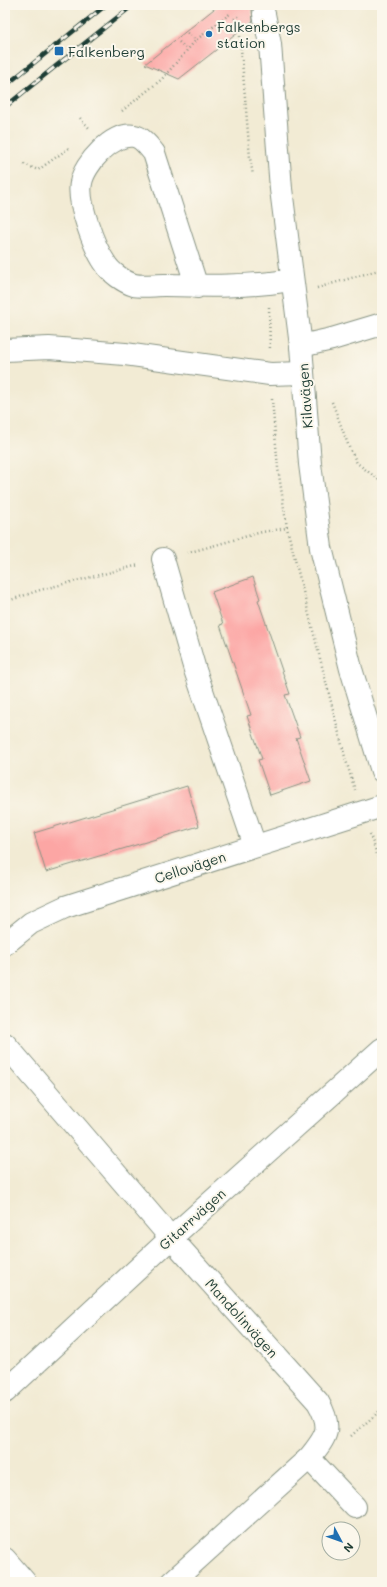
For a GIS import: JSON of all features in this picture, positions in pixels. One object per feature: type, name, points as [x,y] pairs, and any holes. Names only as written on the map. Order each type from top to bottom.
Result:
[{"type":"street","name":"Kilavägen","points":[[264,14],[270,44],[281,189],[304,373],[310,464],[322,548],[351,669],[382,771]]},
{"type":"street","points":[[197,287],[154,153],[144,142],[134,136],[121,136],[105,147],[87,165],[80,183],[82,205],[95,243],[105,264],[119,277],[134,285],[197,287],[269,284],[292,280]]},
{"type":"street","points":[[301,346],[332,339],[382,324]]},
{"type":"street","points":[[5,350],[49,348],[125,354],[270,374],[304,373]]},
{"type":"street","points":[[163,559],[195,670],[255,846]]},
{"type":"street","name":"Cellovägen","points":[[5,944],[31,922],[65,907],[382,806]]},
{"type":"street","name":"Mandolinvägen","points":[[5,1044],[171,1238],[318,1402],[325,1414],[328,1426],[324,1438],[309,1458],[172,1582]]},
{"type":"street","name":"Gitarrvägen","points":[[5,1392],[171,1238],[382,1049]]},
{"type":"street","points":[[309,1458],[355,1507]]},
{"type":"street","points":[[5,1559],[25,1582]]},
{"type":"path","points":[[116,115],[162,79],[196,40],[231,13]]},
{"type":"path","points":[[187,34],[196,40]]},
{"type":"path","points":[[179,42],[188,50]]},
{"type":"path","points":[[80,118],[92,133]]},
{"type":"path","points":[[313,289],[382,269]]},
{"type":"building","name":"Falkenbergs station","points":[[219,5],[255,5],[252,10],[253,21],[179,79],[145,64]]},
{"type":"building","points":[[253,577],[260,599],[258,600],[290,694],[285,695],[300,737],[296,738],[311,781],[270,795],[258,760],[262,759],[247,716],[251,715],[220,625],[223,624],[212,592]]},
{"type":"building","points":[[187,786],[199,826],[46,872],[34,833]]},
{"type":"railway","points":[[5,86],[106,5]]},
{"type":"railway","points":[[5,107],[133,5]]},
{"type":"place","name":"Falkenbergs station","points":[[209,34]]},
{"type":"place","name":"Falkenberg","points":[[59,51]]}]
